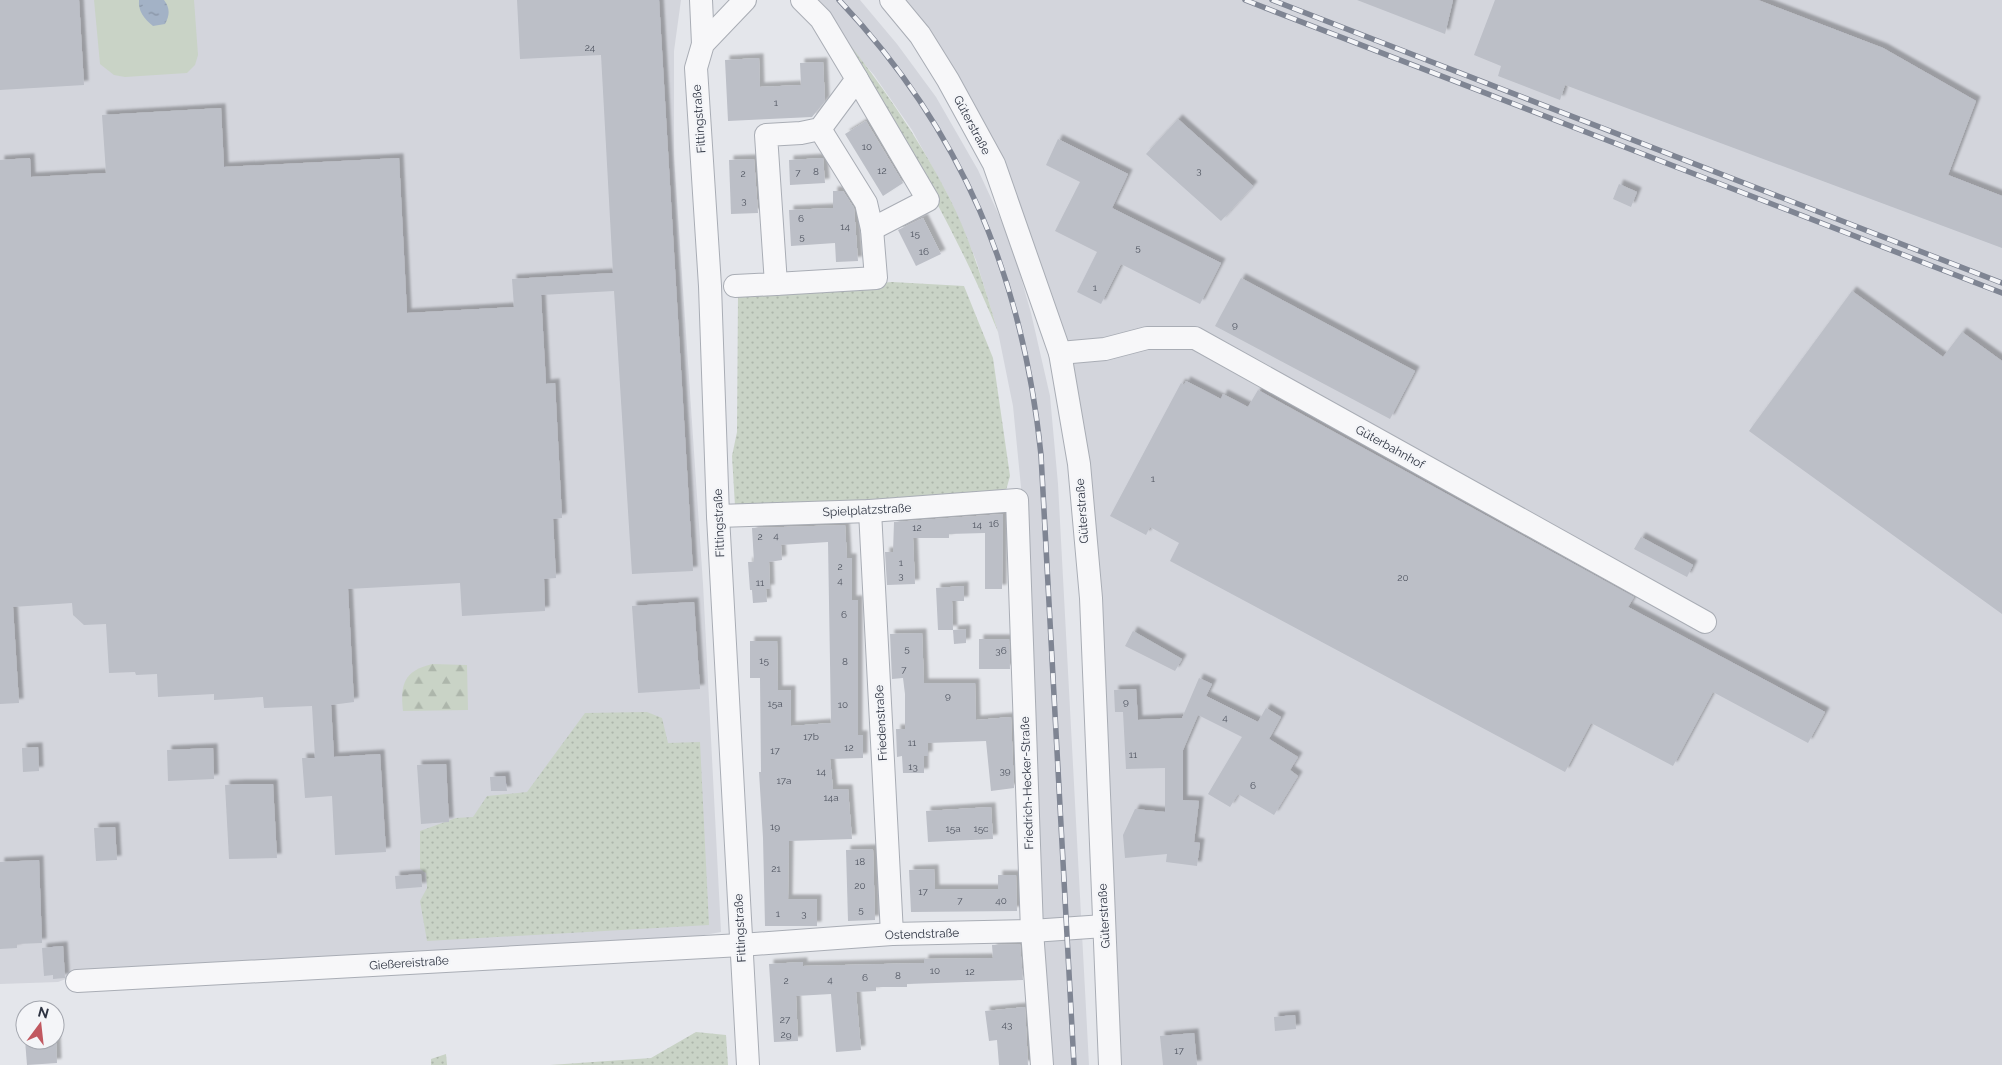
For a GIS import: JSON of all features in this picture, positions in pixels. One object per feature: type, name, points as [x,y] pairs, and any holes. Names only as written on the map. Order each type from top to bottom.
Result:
[{"type":"street","points":[[701,0],[703,44]]},
{"type":"street","name":"Fittingstraße","points":[[745,0],[703,44],[696,68],[710,286],[718,516],[748,1065]]},
{"type":"street","points":[[802,0],[821,20],[928,200],[872,229]]},
{"type":"street","name":"Güterstraße","points":[[891,0],[925,42],[994,164],[1060,353],[1079,464],[1091,598],[1110,1065]]},
{"type":"street","points":[[776,284],[766,135],[801,133],[820,129],[857,78]]},
{"type":"street","points":[[735,286],[876,278],[872,229],[866,203],[820,129]]},
{"type":"street","name":"Güterbahnhof","points":[[1060,353],[1105,349],[1147,338],[1195,338],[1705,622]]},
{"type":"street","name":"Spielplatzstraße","points":[[718,516],[870,511],[1017,500]]},
{"type":"street","name":"Friedrich-Hecker-Straße","points":[[1017,500],[1032,931],[1042,1065]]},
{"type":"street","name":"Friedenstraße","points":[[870,511],[892,934]]},
{"type":"street","name":"Ostendstraße","points":[[741,945],[892,934],[1032,931],[1104,926]]},
{"type":"street","name":"Gießereistraße","points":[[77,981],[741,945]]},
{"type":"shaded area","points":[[0,0],[681,0],[674,51],[674,157],[703,584],[721,932],[693,937],[89,970],[58,982],[0,984]]},
{"type":"shaded area","points":[[809,0],[860,0],[897,44],[936,97],[978,170],[1010,239],[1031,313],[1050,396],[1058,484],[1089,1065],[1049,1065],[1021,487],[1013,406],[998,332],[976,260],[950,199],[912,130],[874,75]]},
{"type":"shaded area","points":[[891,0],[2002,0],[2002,1065],[1118,1065],[1079,464],[1008,202]]},
{"type":"green space","points":[[94,0],[194,0],[198,55],[195,65],[187,73],[125,77],[114,75],[100,64]]},
{"type":"green space","points":[[838,29],[897,110],[937,174],[957,213],[970,246],[998,332],[944,216]]},
{"type":"green space","points":[[892,282],[964,286],[993,358],[1010,476],[1005,494],[735,506],[732,456],[737,432],[738,294]]},
{"type":"green space","points":[[432,664],[467,665],[468,710],[403,711],[402,693],[406,680],[415,670]]},
{"type":"green space","points":[[647,712],[662,718],[668,743],[700,742],[709,925],[427,941],[420,901],[427,888],[426,873],[420,869],[420,831],[456,818],[473,817],[487,796],[527,792],[585,713]]},
{"type":"green space","points":[[696,1032],[726,1035],[728,1065],[550,1065],[651,1058]]},
{"type":"green space","points":[[446,1054],[447,1065],[431,1065],[431,1059]]},
{"type":"water","points":[[139,0],[164,0],[169,12],[165,24],[153,26],[144,18]]},
{"type":"building","points":[[0,0],[79,0],[84,85],[0,90]]},
{"type":"building","points":[[517,0],[659,0],[693,571],[632,574],[614,291],[541,295],[546,384],[555,383],[562,518],[553,519],[556,578],[544,579],[545,611],[462,616],[460,583],[348,589],[354,702],[331,705],[334,757],[380,754],[386,852],[335,855],[332,796],[305,798],[302,758],[315,758],[312,706],[264,708],[263,697],[214,700],[214,694],[158,697],[157,674],[136,675],[135,672],[109,673],[106,624],[84,625],[73,615],[72,603],[13,607],[19,703],[0,704],[0,160],[30,158],[31,177],[106,173],[102,115],[221,108],[224,167],[399,158],[407,313],[514,307],[512,279],[613,273],[601,55],[520,59]]},
{"type":"building","points":[[1357,0],[1453,0],[1445,34]]},
{"type":"building","points":[[1495,0],[1758,0],[1883,48],[1976,101],[1948,175],[2002,196],[2002,248],[1565,85],[1560,100],[1498,76],[1501,66],[1474,55]]},
{"type":"building","points":[[759,58],[760,87],[801,85],[800,63],[823,62],[825,101],[812,117],[728,121],[725,60]]},
{"type":"building","points":[[1178,119],[1253,186],[1221,221],[1146,154]]},
{"type":"building","points":[[866,121],[903,183],[883,196],[845,134]]},
{"type":"building","points":[[1058,139],[1128,174],[1112,208],[1221,263],[1200,304],[1121,264],[1101,304],[1077,292],[1097,252],[1055,231],[1080,182],[1046,165]]},
{"type":"building","points":[[823,158],[825,183],[790,185],[789,160]]},
{"type":"building","points":[[754,159],[758,213],[731,214],[729,160]]},
{"type":"building","points":[[1619,184],[1637,192],[1631,207],[1613,199]]},
{"type":"building","points":[[833,191],[843,191],[854,208],[858,261],[836,262],[835,243],[791,246],[789,210],[833,208]]},
{"type":"building","points":[[923,218],[941,254],[916,266],[898,230]]},
{"type":"building","points":[[1241,278],[1415,371],[1390,419],[1215,326]]},
{"type":"building","points":[[1852,291],[1943,357],[1962,332],[2002,361],[2002,614],[1749,431]]},
{"type":"building","points":[[1186,381],[1221,399],[1223,394],[1248,407],[1258,390],[1634,597],[1628,607],[1825,712],[1808,743],[1713,692],[1673,766],[1591,723],[1565,772],[1170,561],[1179,543],[1150,527],[1146,535],[1110,516],[1181,383],[1184,385]]},
{"type":"building","points":[[1003,514],[1002,589],[985,589],[985,533],[949,534],[949,538],[913,538],[915,584],[887,585],[885,552],[893,552],[894,522]]},
{"type":"building","points":[[845,525],[847,558],[852,558],[852,600],[858,600],[858,735],[863,735],[863,758],[830,759],[833,789],[848,789],[852,839],[789,841],[788,899],[817,899],[817,926],[765,926],[759,772],[761,772],[760,678],[750,678],[750,641],[777,641],[778,690],[791,690],[791,726],[831,723],[828,542],[781,545],[782,560],[769,562],[770,589],[766,589],[767,602],[753,603],[748,562],[754,562],[752,528]]},
{"type":"building","points":[[1641,537],[1693,565],[1687,577],[1634,549]]},
{"type":"building","points":[[964,586],[964,601],[952,601],[953,630],[938,630],[936,588]]},
{"type":"building","points":[[694,602],[700,689],[638,693],[632,606]]},
{"type":"building","points":[[966,629],[966,643],[954,644],[953,630]]},
{"type":"building","points":[[1133,631],[1182,659],[1175,671],[1125,646]]},
{"type":"building","points":[[922,633],[924,683],[975,683],[976,720],[1011,717],[1014,788],[991,791],[986,741],[928,743],[928,756],[924,756],[924,773],[903,773],[902,756],[897,757],[896,729],[905,729],[905,694],[903,678],[892,679],[890,634]]},
{"type":"building","points":[[979,639],[1009,639],[1010,669],[979,669]]},
{"type":"building","points":[[1199,678],[1212,684],[1206,696],[1258,722],[1266,708],[1281,717],[1269,739],[1298,757],[1290,770],[1298,776],[1274,815],[1238,794],[1230,807],[1208,794],[1242,737],[1198,715],[1183,750],[1183,800],[1199,801],[1194,842],[1200,843],[1197,866],[1166,862],[1167,854],[1125,858],[1123,835],[1135,809],[1165,812],[1165,768],[1126,769],[1123,712],[1115,712],[1114,690],[1136,689],[1138,720],[1182,718]]},
{"type":"building","points":[[38,747],[39,771],[23,772],[22,748]]},
{"type":"building","points":[[213,748],[214,779],[168,781],[167,750]]},
{"type":"building","points":[[446,764],[449,822],[421,824],[417,765]]},
{"type":"building","points":[[505,776],[507,791],[491,791],[490,777]]},
{"type":"building","points":[[273,784],[277,858],[229,859],[225,785]]},
{"type":"building","points":[[991,807],[993,839],[928,842],[926,811]]},
{"type":"building","points":[[115,827],[117,860],[96,861],[94,828]]},
{"type":"building","points":[[873,849],[875,920],[848,921],[846,850]]},
{"type":"building","points":[[39,860],[42,943],[17,944],[17,948],[0,949],[0,862]]},
{"type":"building","points":[[934,869],[935,889],[998,889],[998,875],[1016,875],[1017,911],[911,912],[909,870]]},
{"type":"building","points":[[421,874],[422,887],[396,889],[395,876]]},
{"type":"building","points":[[1020,944],[1023,980],[907,984],[907,987],[876,987],[876,991],[856,992],[861,1050],[836,1052],[831,994],[796,996],[798,1041],[774,1042],[769,964],[803,962],[803,966],[924,963],[924,959],[993,958],[992,945]]},
{"type":"building","points":[[63,946],[65,978],[53,979],[53,975],[44,976],[42,948]]},
{"type":"building","points":[[1025,1007],[1028,1065],[999,1065],[997,1040],[989,1041],[985,1011]]},
{"type":"building","points":[[1295,1015],[1296,1029],[1275,1031],[1274,1017]]},
{"type":"building","points":[[1194,1033],[1197,1065],[1163,1065],[1160,1036]]},
{"type":"building","points":[[26,1050],[56,1050],[57,1063],[27,1065]]},
{"type":"railway","points":[[839,0],[882,50],[920,101],[952,154],[979,210],[1002,268],[1019,328],[1032,390],[1041,455],[1074,1065]]},
{"type":"railway","points":[[1245,0],[2002,293]]},
{"type":"railway","points":[[1272,0],[2002,283]]}]
